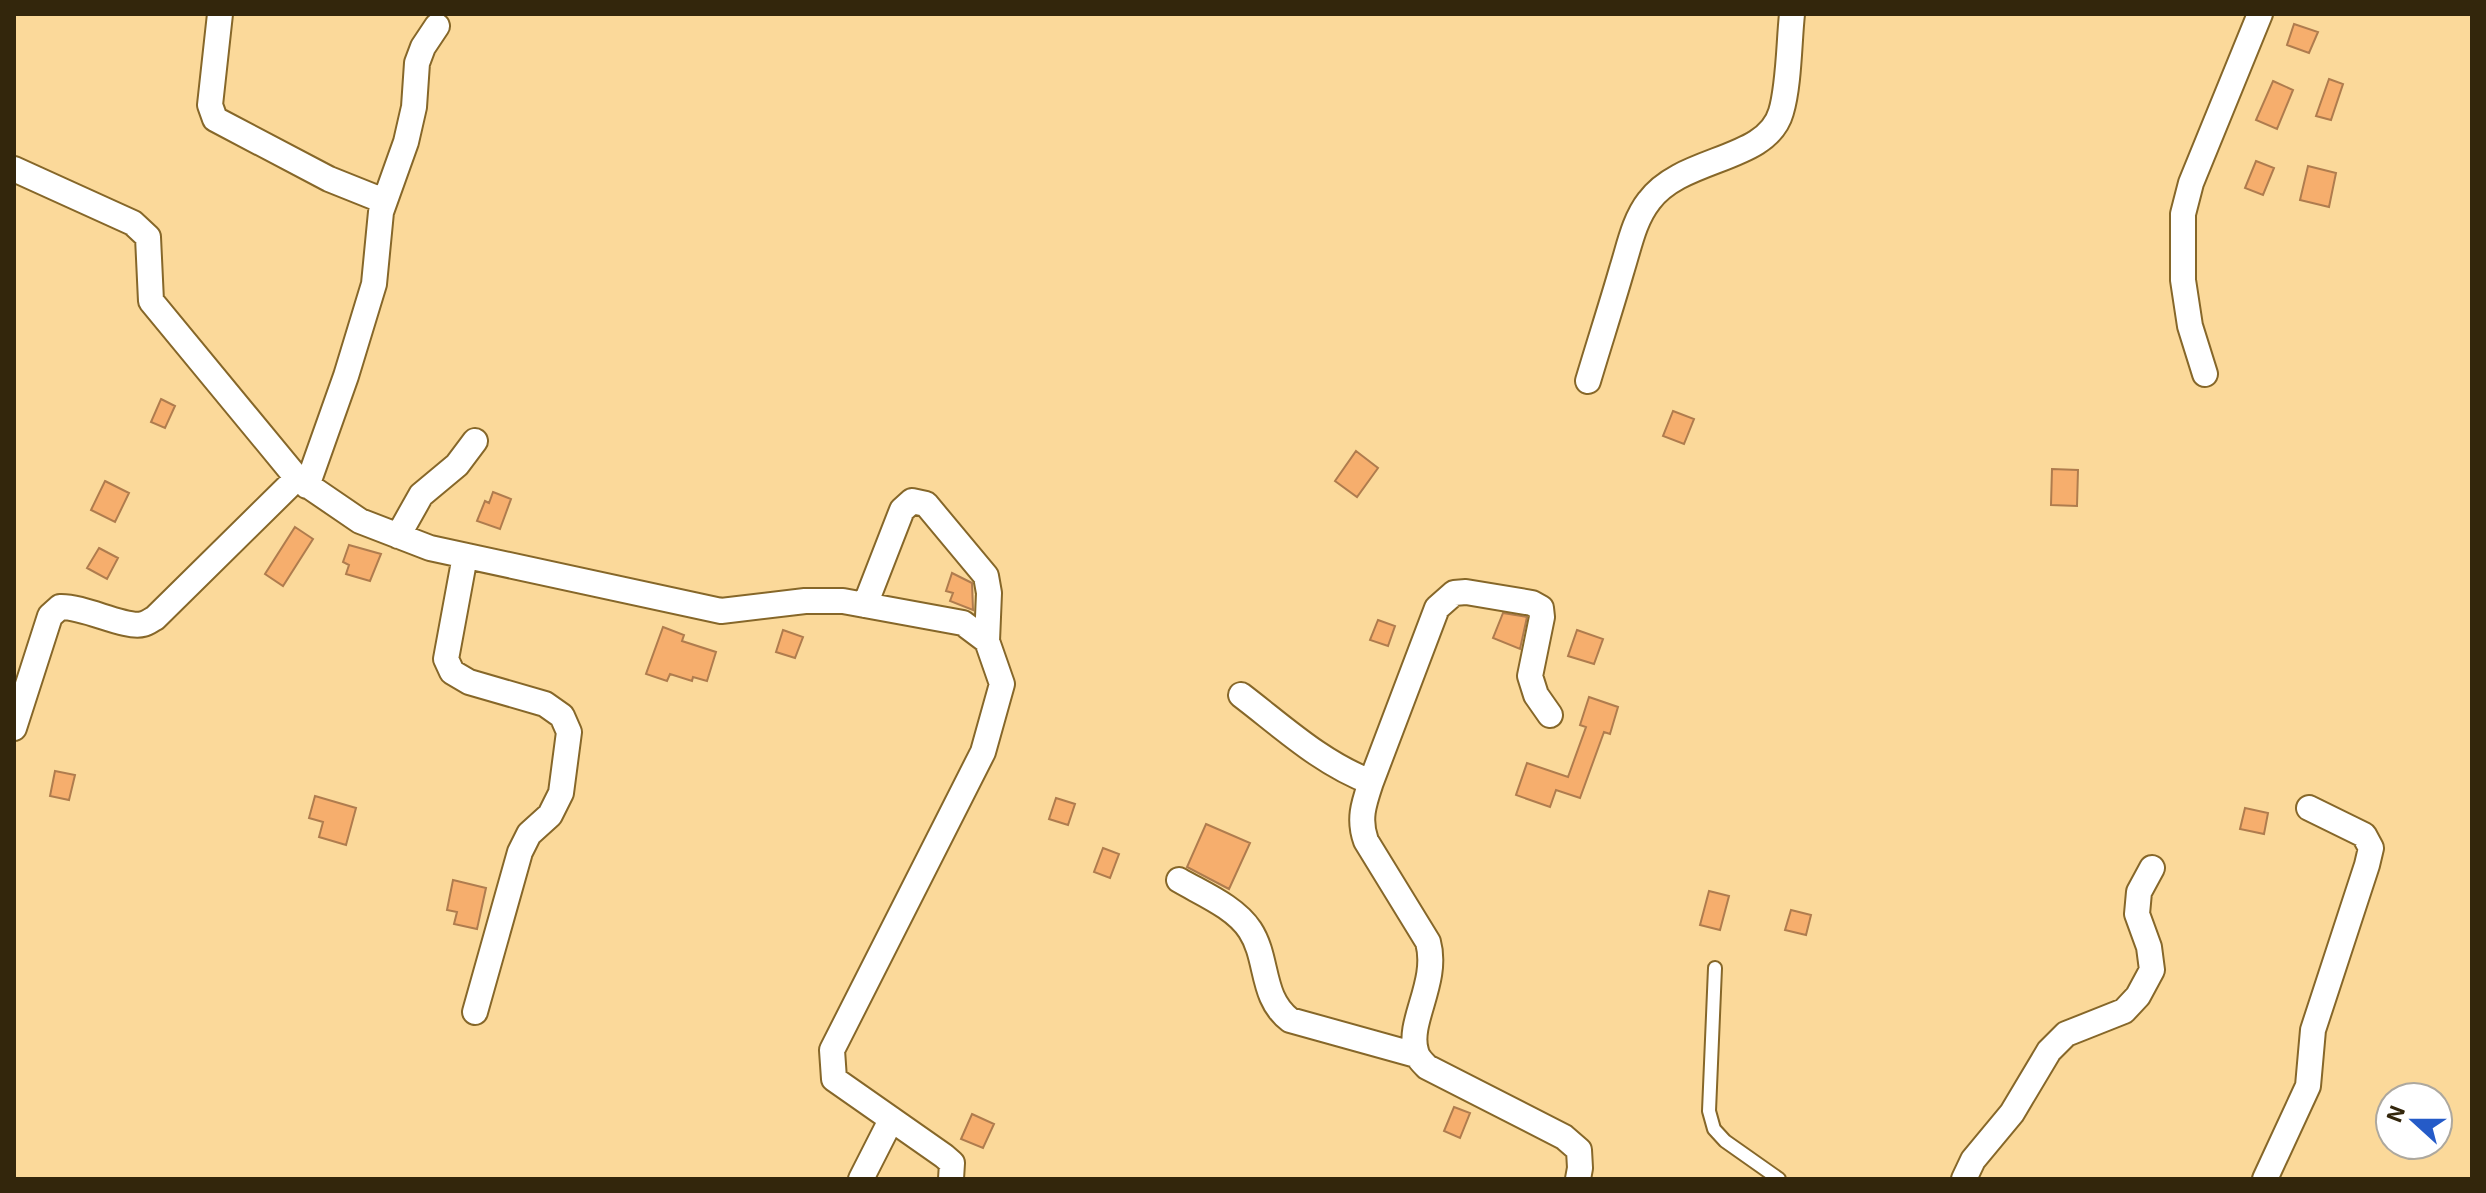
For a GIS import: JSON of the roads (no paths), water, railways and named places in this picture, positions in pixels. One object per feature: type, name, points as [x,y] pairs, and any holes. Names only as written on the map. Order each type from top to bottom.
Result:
[{"type":"street","points":[[220,14],[210,105],[215,119],[329,179],[384,201]]},
{"type":"street","points":[[1588,381],[1636,225],[1649,201],[1673,178],[1704,163],[1757,145],[1772,131],[1781,112],[1792,14]]},
{"type":"street","points":[[2205,374],[2190,326],[2183,280],[2183,214],[2191,183],[2260,14]]},
{"type":"street","points":[[14,728],[50,616],[60,607],[75,606],[130,624],[143,625],[155,618],[302,482],[346,376],[374,284],[384,201],[406,142],[414,107],[417,63],[437,26]]},
{"type":"street","points":[[14,169],[133,223],[148,237],[151,301],[302,482],[360,521],[430,548],[721,611],[805,601],[843,601],[963,623],[987,641]]},
{"type":"street","points":[[398,536],[421,495],[457,465],[475,441]]},
{"type":"street","points":[[865,605],[902,510],[912,501],[926,504],[986,576],[989,593],[987,641],[1002,684],[983,752],[832,1050],[834,1079],[952,1163],[951,1179]]},
{"type":"street","points":[[465,556],[446,659],[452,672],[469,682],[545,704],[562,716],[569,732],[561,793],[550,815],[529,834],[520,852],[475,1012]]},
{"type":"street","points":[[1416,1055],[1414,1040],[1433,956],[1428,942],[1366,841],[1361,827],[1362,809],[1371,782],[1437,608],[1454,593],[1466,592],[1532,603],[1541,608],[1542,617],[1530,676],[1536,695],[1550,715]]},
{"type":"street","points":[[1241,695],[1324,759],[1371,782]]},
{"type":"street","points":[[2265,1179],[2308,1086],[2313,1030],[2371,848],[2364,835],[2309,808]]},
{"type":"street","points":[[1964,1179],[1973,1160],[2012,1113],[2049,1051],[2066,1034],[2124,1011],[2138,996],[2152,970],[2149,947],[2137,914],[2139,892],[2152,868]]},
{"type":"street","points":[[1179,880],[1241,917],[1253,934],[1271,997],[1279,1011],[1290,1020],[1416,1055],[1427,1067],[1564,1137],[1579,1150],[1578,1179]]},
{"type":"street","points":[[861,1179],[891,1120]]},
{"type":"lane","points":[[1715,968],[1709,1111],[1714,1129],[1725,1141],[1779,1179]]}]
